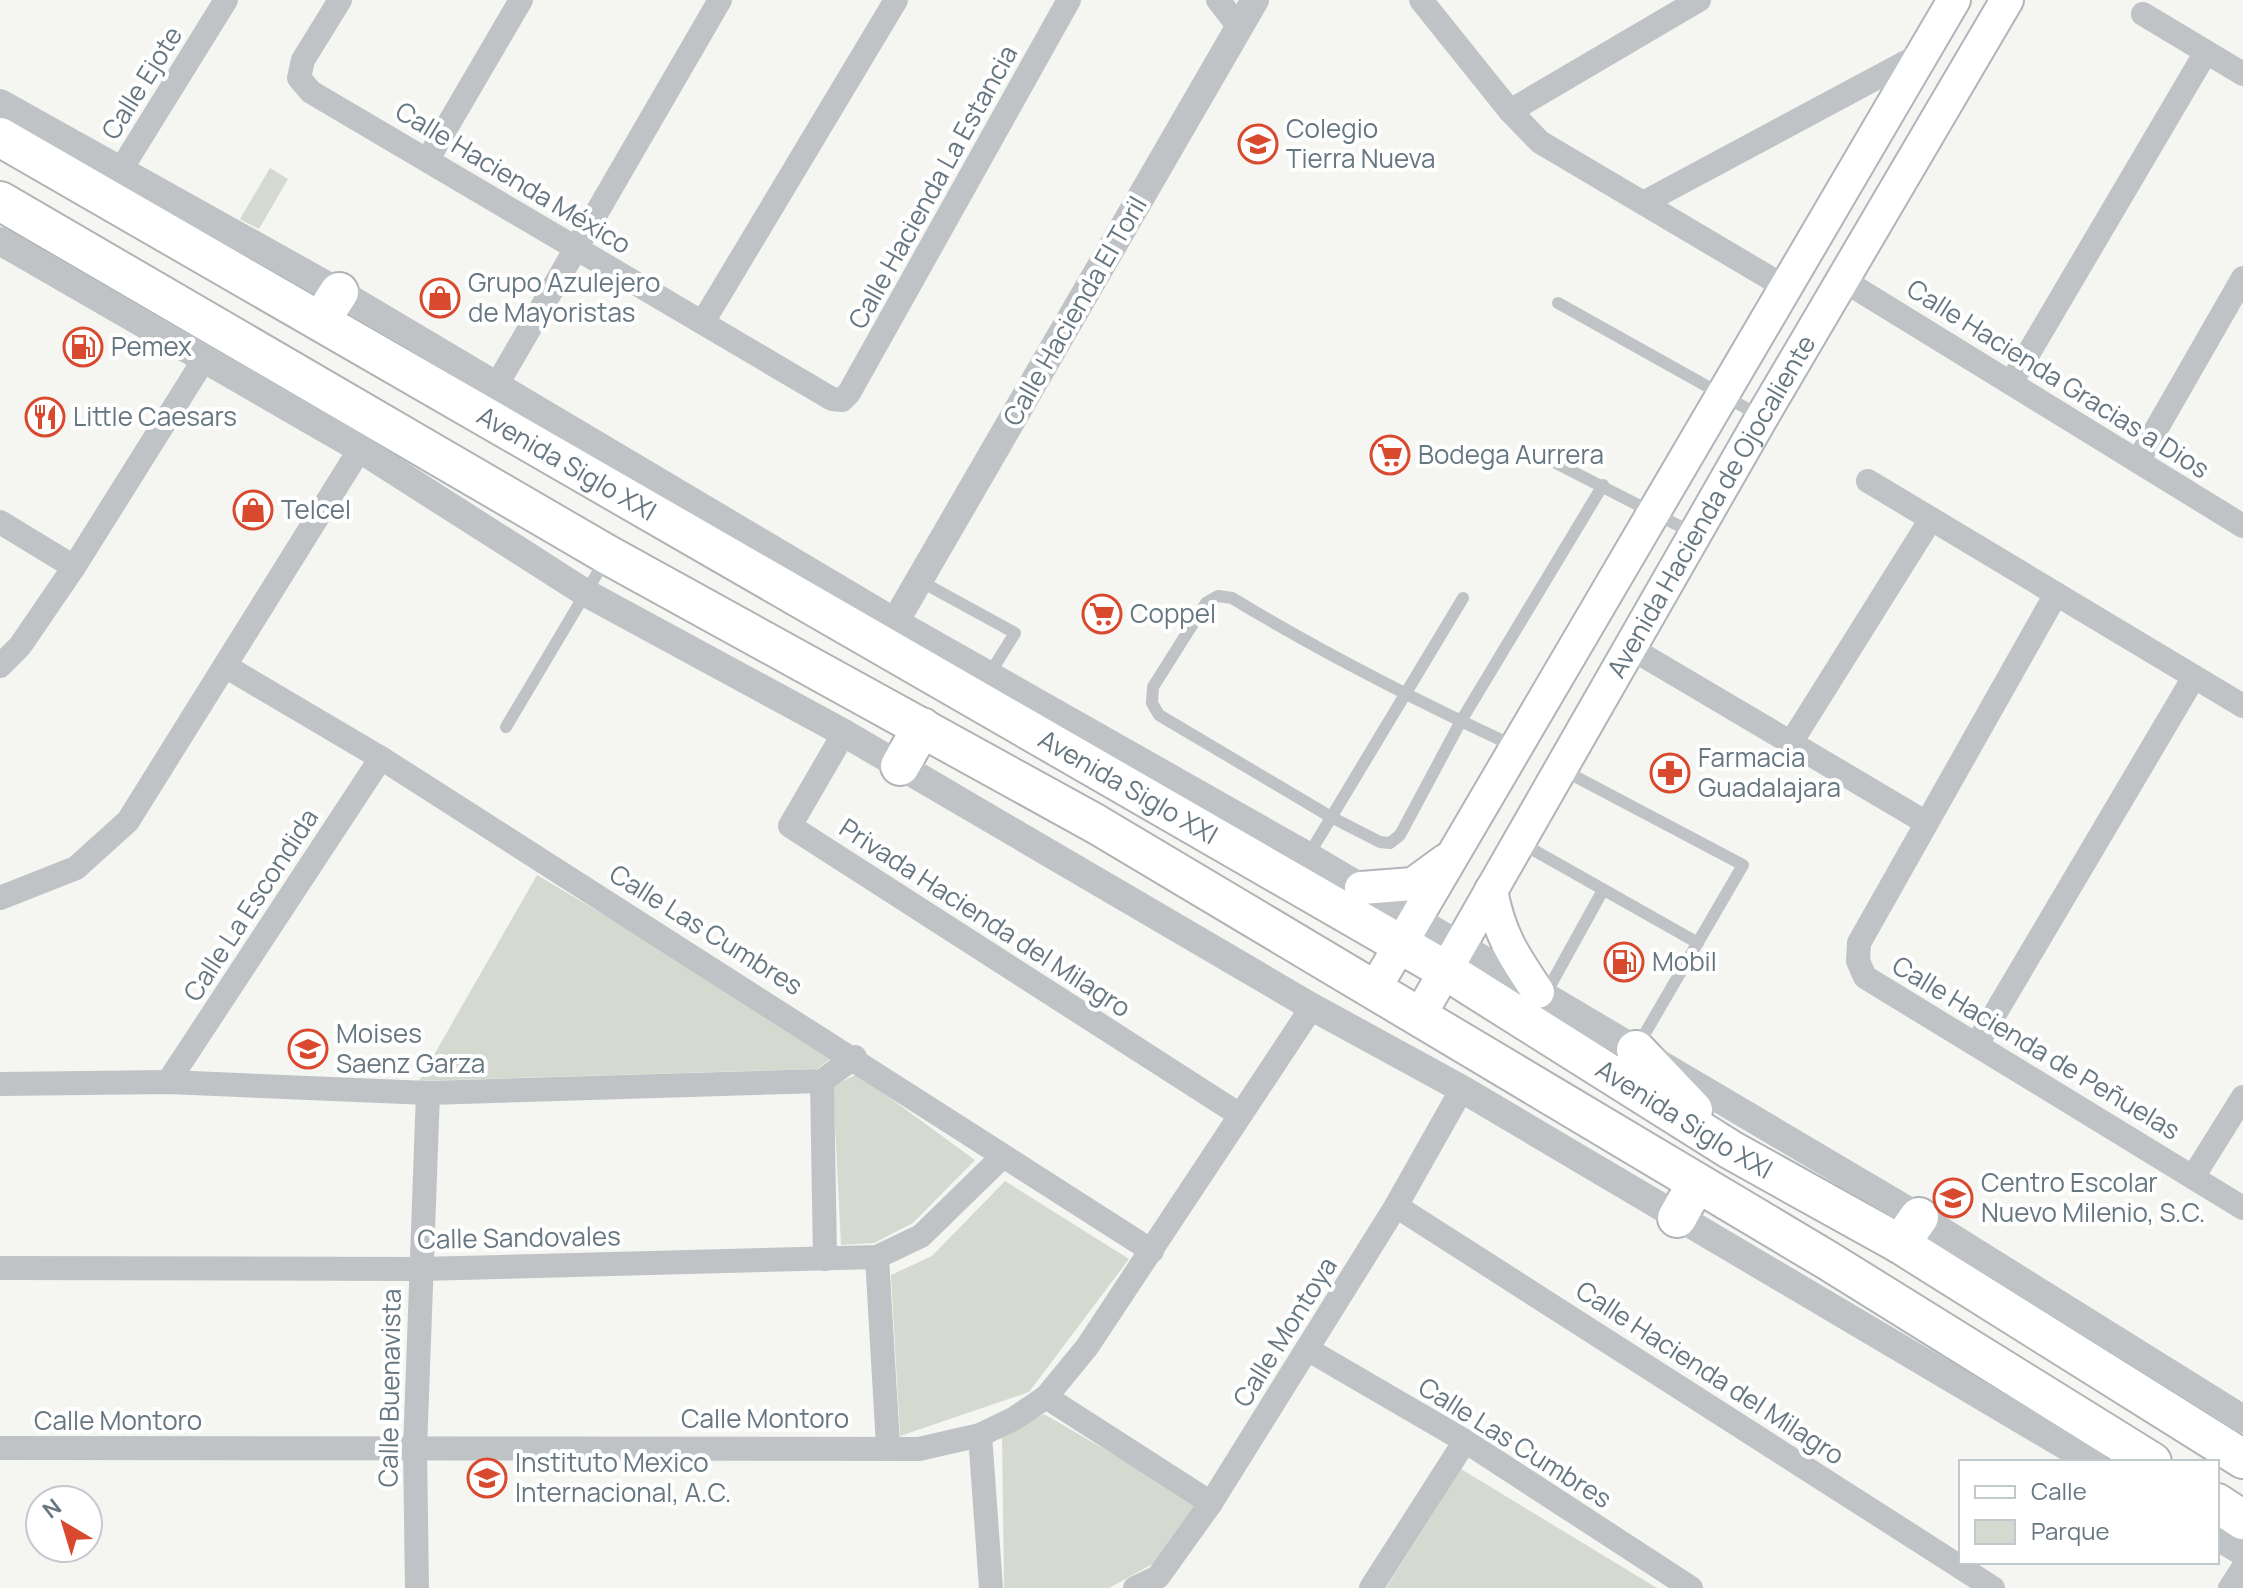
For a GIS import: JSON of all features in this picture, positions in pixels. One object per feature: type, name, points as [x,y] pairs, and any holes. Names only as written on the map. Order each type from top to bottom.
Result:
[{"type":"highway","name":"Avenida Siglo XXI","points":[[0,137],[112,183],[330,306],[1452,958],[1731,1150],[1909,1230],[2243,1459]]},
{"type":"highway","name":"Avenida Siglo XXI","points":[[0,201],[131,295],[922,727],[1375,988],[1696,1184],[1827,1260],[2133,1457]]},
{"type":"highway","points":[[900,766],[922,727]]},
{"type":"highway","points":[[1636,1050],[1731,1150]]},
{"type":"highway","points":[[1677,1218],[1696,1184]]},
{"type":"highway","points":[[2219,1504],[2243,1520]]},
{"type":"main road","name":"Avenida Hacienda de Ojocaliente","points":[[1375,988],[1954,0]]},
{"type":"main road","name":"Avenida Hacienda de Ojocaliente","points":[[1420,1015],[1762,417],[2007,0]]},
{"type":"main road","points":[[1361,888],[1413,884],[1458,850]]},
{"type":"main road","points":[[1491,890],[1497,925],[1507,946],[1541,994]]},
{"type":"street","name":"Calle Ejote","points":[[112,183],[226,0]]},
{"type":"street","name":"Calle Hacienda México","points":[[340,0],[303,60],[299,78],[311,92],[832,399],[842,400]]},
{"type":"street","points":[[428,159],[521,0]]},
{"type":"street","points":[[495,388],[720,0]]},
{"type":"street","points":[[703,322],[896,0]]},
{"type":"street","name":"Calle Hacienda La Estancia","points":[[842,400],[849,393],[1069,0]]},
{"type":"street","points":[[1218,0],[1239,27]]},
{"type":"street","name":"Calle Hacienda El Toril","points":[[895,622],[1255,0]]},
{"type":"street","points":[[1421,0],[1510,111],[1540,142],[1785,287]]},
{"type":"street","points":[[1510,111],[1699,0]]},
{"type":"street","points":[[2143,14],[2243,74]]},
{"type":"street","points":[[2011,383],[2206,52]]},
{"type":"street","points":[[1645,202],[1923,53]]},
{"type":"street","name":"Avenida Siglo XXI","points":[[0,103],[112,183]]},
{"type":"street","name":"Avenida Siglo XXI","points":[[0,241],[131,295],[205,358],[360,449],[584,592],[844,733],[1312,1007],[1462,1089],[2090,1460]]},
{"type":"street","points":[[2138,461],[2243,278]]},
{"type":"street","name":"Calle Hacienda Gracias a Dios","points":[[1843,280],[2243,526]]},
{"type":"street","name":"Avenida Siglo XXI","points":[[330,306],[495,388],[895,622],[1308,856],[1361,888],[1408,933]]},
{"type":"street","points":[[0,666],[20,646],[74,567],[205,358]]},
{"type":"street","points":[[0,898],[76,868],[128,821],[360,449]]},
{"type":"street","points":[[1868,481],[2243,706]]},
{"type":"street","points":[[1792,741],[1931,519]]},
{"type":"street","points":[[0,522],[74,567]]},
{"type":"street","name":"Calle Hacienda de Peñuelas","points":[[2056,594],[1859,943],[1858,961],[1865,977],[2243,1208]]},
{"type":"street","points":[[1629,647],[1925,822]]},
{"type":"street","name":"Calle Las Cumbres","points":[[225,666],[381,758],[855,1057],[1002,1157],[1152,1251]]},
{"type":"street","points":[[1977,1044],[2194,677]]},
{"type":"street","name":"Privada Hacienda del Milagro","points":[[844,733],[790,826],[1240,1115]]},
{"type":"street","name":"Calle La Escondida","points":[[168,1082],[381,758]]},
{"type":"street","name":"Avenida Siglo XXI","points":[[1452,958],[1541,994],[1636,1050],[1909,1230],[2243,1419]]},
{"type":"street","name":"Calle Montoro","points":[[0,1448],[415,1450],[888,1446],[919,1449],[980,1435],[1046,1397],[1087,1347],[1312,1007]]},
{"type":"street","points":[[0,1084],[168,1082],[428,1093],[822,1081],[855,1057]]},
{"type":"street","points":[[822,1081],[825,1259]]},
{"type":"street","name":"Calle Montoya","points":[[1135,1588],[1166,1582],[1211,1503],[1396,1206],[1462,1089]]},
{"type":"street","name":"Calle Buenavista","points":[[417,1588],[415,1450],[428,1093]]},
{"type":"street","points":[[2193,1177],[2243,1097]]},
{"type":"street","name":"Calle Sandovales","points":[[0,1268],[420,1269],[877,1257],[921,1236],[1002,1157]]},
{"type":"street","name":"Calle Hacienda del Milagro","points":[[1396,1206],[1993,1588]]},
{"type":"street","points":[[877,1257],[888,1446]]},
{"type":"street","name":"Calle Las Cumbres","points":[[1307,1349],[1465,1441],[1691,1588]]},
{"type":"street","points":[[1046,1397],[1211,1503]]},
{"type":"street","points":[[980,1435],[991,1588]]},
{"type":"street","points":[[1371,1588],[1465,1441]]},
{"type":"street","points":[[2219,1537],[2243,1552]]},
{"type":"street","points":[[2230,1588],[2243,1568]]},
{"type":"lane","points":[[1558,303],[1762,417]]},
{"type":"lane","points":[[1544,457],[1695,534]]},
{"type":"lane","points":[[1517,747],[1461,721],[1403,694],[1232,598],[1218,596],[1206,603],[1153,687],[1152,703],[1159,715],[1331,817],[1380,842],[1390,843],[1400,835],[1461,721],[1603,485]]},
{"type":"lane","points":[[506,727],[608,555]]},
{"type":"lane","points":[[920,581],[1015,633],[989,675]]},
{"type":"lane","points":[[1308,856],[1463,598]]},
{"type":"lane","points":[[1560,769],[1743,865],[1636,1050]]},
{"type":"lane","points":[[1518,841],[1698,943]]},
{"type":"lane","points":[[1541,994],[1603,890]]},
{"type":"green space","points":[[270,168],[288,179],[259,229],[240,219]]},
{"type":"green space","points":[[537,875],[837,1054],[817,1069],[419,1081]]},
{"type":"green space","points":[[857,1074],[975,1160],[913,1223],[874,1243],[841,1245],[833,1086]]},
{"type":"green space","points":[[1005,1181],[1129,1259],[1029,1392],[900,1436],[891,1275],[932,1256]]},
{"type":"green space","points":[[1044,1414],[1200,1505],[1156,1562],[1109,1588],[1004,1588],[1002,1433]]},
{"type":"green space","points":[[1461,1469],[1657,1588],[1386,1588]]},
{"type":"place","name":"Colegio Tierra Nueva","points":[[1258,144]]},
{"type":"place","name":"Grupo Azulejero de Mayoristas","points":[[440,298]]},
{"type":"place","name":"Pemex","points":[[83,347]]},
{"type":"place","name":"Little Caesars","points":[[45,417]]},
{"type":"place","name":"Bodega Aurrera","points":[[1390,455]]},
{"type":"place","name":"Telcel","points":[[253,510]]},
{"type":"place","name":"Coppel","points":[[1102,614]]},
{"type":"place","name":"Farmacia Guadalajara","points":[[1670,773]]},
{"type":"place","name":"Mobil","points":[[1624,962]]},
{"type":"place","name":"Moises Saenz Garza","points":[[308,1049]]},
{"type":"place","name":"Centro Escolar Nuevo Milenio, S.C.","points":[[1953,1198]]},
{"type":"place","name":"Instituto Mexico Internacional, A.C.","points":[[487,1478]]}]
